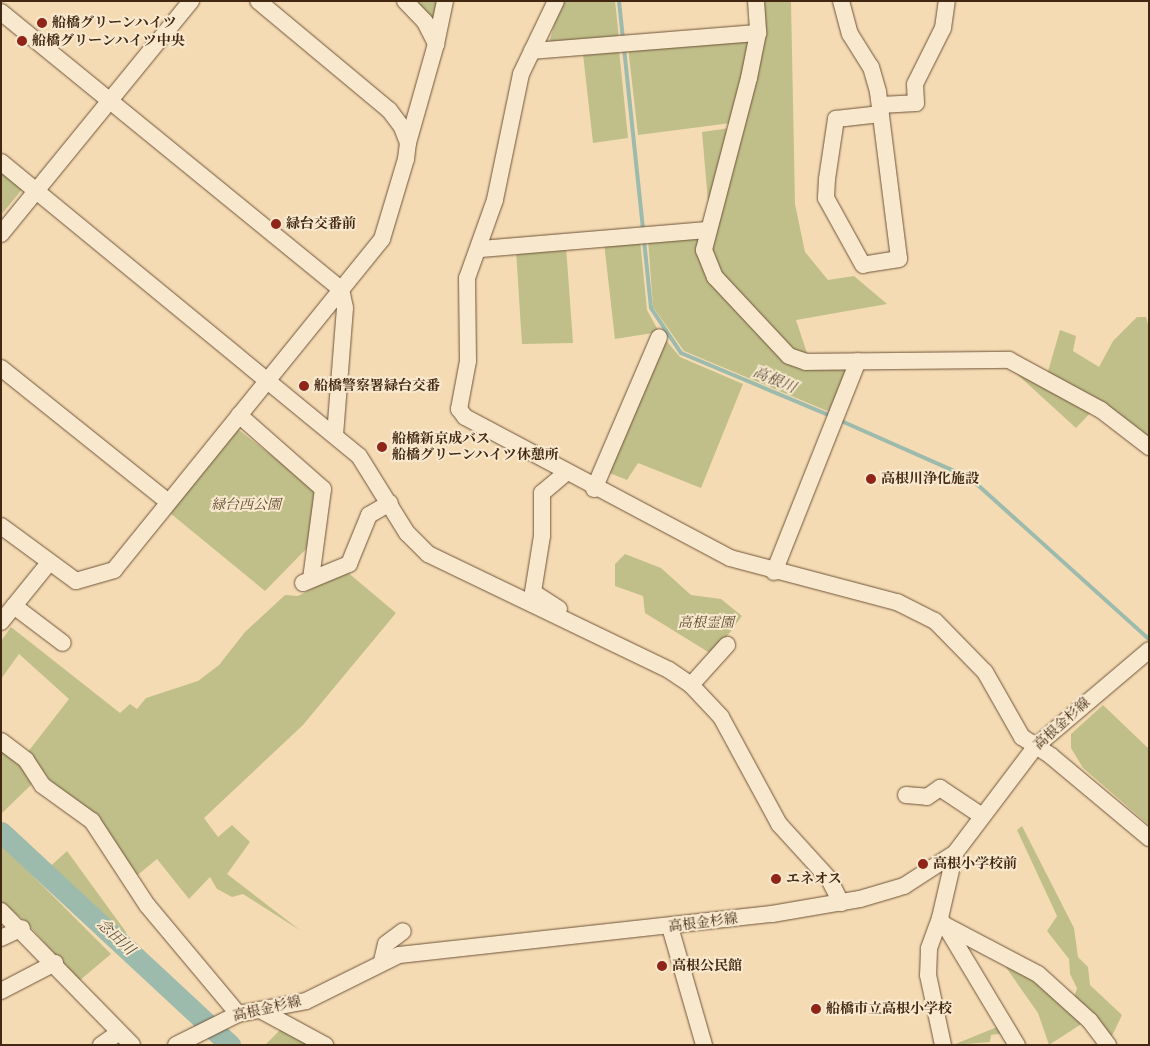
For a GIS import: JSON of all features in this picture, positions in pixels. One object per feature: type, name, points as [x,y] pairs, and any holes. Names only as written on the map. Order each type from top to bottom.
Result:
[{"type":"street","points":[[1,234],[191,1]]},
{"type":"street","points":[[258,1],[389,110],[408,143]]},
{"type":"street","points":[[405,1],[425,22],[436,44]]},
{"type":"street","points":[[1,526],[48,564],[76,581],[106,574],[168,502],[382,239],[436,44],[445,1]]},
{"type":"street","points":[[556,1],[521,74],[480,249],[467,278],[468,361],[459,409],[476,426],[565,474],[730,558],[774,572],[897,602],[935,621],[985,672],[1012,724],[1036,746],[1149,838]]},
{"type":"street","points":[[756,1],[758,33],[708,230],[706,263],[778,348],[806,362],[1009,360],[1101,410],[1149,447]]},
{"type":"street","points":[[841,1],[850,34],[871,67],[880,109],[899,259],[863,265],[826,198],[836,119],[880,109],[916,103],[915,84],[943,28],[947,1]]},
{"type":"street","points":[[1,12],[341,289],[345,308],[336,434]]},
{"type":"street","points":[[532,51],[623,42],[758,33]]},
{"type":"street","points":[[1,162],[336,434],[367,464],[407,533],[428,554],[676,673],[691,685],[721,717],[779,824],[828,879],[841,903]]},
{"type":"street","points":[[480,249],[708,230]]},
{"type":"street","points":[[594,489],[659,337]]},
{"type":"street","points":[[774,572],[858,361]]},
{"type":"street","points":[[1,368],[168,502]]},
{"type":"street","points":[[239,415],[323,489],[307,581],[349,564],[369,515],[390,503]]},
{"type":"street","points":[[555,616],[560,607],[533,592],[542,536],[542,493],[565,474]]},
{"type":"street","points":[[1,622],[48,564]]},
{"type":"street","points":[[14,606],[63,643]]},
{"type":"street","points":[[691,685],[727,645]]},
{"type":"street","name":"高根金杉線","points":[[176,1045],[233,1015],[262,1011],[306,1001],[382,961],[410,952],[670,927],[841,903],[904,886],[955,853],[1036,746],[1149,650]]},
{"type":"street","points":[[1,741],[26,760],[42,785],[92,821],[147,905],[233,1015]]},
{"type":"street","points":[[906,795],[927,797],[940,788],[982,816]]},
{"type":"street","points":[[943,1045],[928,975],[929,949],[943,922],[955,853]]},
{"type":"street","points":[[1,911],[22,928],[118,1033],[132,1045]]},
{"type":"street","points":[[943,922],[1017,1045]]},
{"type":"street","points":[[943,922],[1038,974],[1090,1021],[1108,1045]]},
{"type":"street","points":[[670,927],[704,1045]]},
{"type":"street","points":[[1,938],[22,928]]},
{"type":"street","points":[[382,961],[386,944],[403,931]]},
{"type":"street","points":[[1,991],[55,963]]},
{"type":"street","points":[[262,1011],[325,1045]]},
{"type":"street","points":[[101,1045],[118,1033]]},
{"type":"green space","points":[[412,1],[441,1],[438,19],[432,20]]},
{"type":"green space","points":[[561,1],[615,1],[619,38],[549,43]]},
{"type":"green space","points":[[760,1],[791,1],[795,204],[805,252],[828,280],[854,276],[887,304],[796,320],[808,356],[790,351],[712,262],[712,229]]},
{"type":"green space","points":[[751,39],[731,123],[638,135],[628,47]]},
{"type":"green space","points":[[619,50],[628,138],[593,143],[583,54]]},
{"type":"green space","points":[[730,128],[709,213],[702,132]]},
{"type":"green space","points":[[1,169],[24,187],[1,215]]},
{"type":"green space","points":[[703,234],[700,253],[773,350],[852,365],[832,413],[684,351],[653,307],[648,239]]},
{"type":"green space","points":[[640,240],[647,310],[659,332],[615,339],[604,243]]},
{"type":"green space","points":[[566,246],[573,343],[522,344],[516,250]]},
{"type":"green space","points":[[1137,317],[1146,317],[1149,328],[1149,442],[1047,375],[1060,330],[1076,336],[1073,351],[1099,367],[1113,341]]},
{"type":"green space","points":[[664,338],[680,357],[743,384],[701,488],[638,463],[627,480],[607,472]]},
{"type":"green space","points":[[1007,365],[1093,410],[1076,428]]},
{"type":"green space","name":"緑台西公園","points":[[235,427],[315,489],[309,546],[265,591],[170,513]]},
{"type":"green space","name":"高根霊園","points":[[625,554],[661,568],[691,595],[721,599],[742,616],[713,655],[645,613],[643,596],[615,586],[615,564]]},
{"type":"green space","points":[[346,571],[396,613],[303,725],[204,818],[218,837],[232,825],[250,842],[227,874],[301,931],[243,894],[232,897],[217,889],[210,877],[189,899],[157,859],[134,878],[27,753],[69,699],[19,654],[1,679],[1,641],[11,627],[120,713],[130,704],[137,709],[146,698],[198,681],[219,665],[245,632],[285,595],[298,596]]},
{"type":"green space","points":[[1103,705],[1149,749],[1149,825],[1083,768],[1071,748],[1071,734]]},
{"type":"green space","points":[[1,748],[20,763],[33,783],[1,814]]},
{"type":"green space","points":[[1022,826],[1074,928],[1078,957],[1088,967],[1090,985],[1122,1015],[1110,1040],[1073,1001],[1077,988],[1070,974],[1069,959],[1047,931],[1057,916],[1017,830]]},
{"type":"green space","points":[[1,844],[111,954],[79,981],[25,921],[1,902]]},
{"type":"green space","points":[[67,851],[126,932],[129,950],[142,962],[152,962],[141,975],[43,873]]},
{"type":"green space","points":[[998,956],[1036,979],[1083,1023],[1049,1045],[1038,1013]]},
{"type":"green space","points":[[1002,1025],[1005,1033],[991,1035],[990,1042],[953,1045]]},
{"type":"green space","points":[[283,1027],[318,1045],[265,1045]]},
{"type":"waterway","name":"高根川","points":[[619,1],[623,39]]},
{"type":"waterway","name":"高根川","points":[[624,48],[643,230]]},
{"type":"waterway","name":"高根川","points":[[644,240],[651,308],[681,353],[831,416]]},
{"type":"waterway","name":"高根川","points":[[839,420],[970,478],[1149,639]]},
{"type":"waterway","name":"念田川","points":[[1,832],[230,1045]]},
{"type":"place","name":"船橋グリーンハイツ","points":[[42,23]]},
{"type":"place","name":"船橋グリーンハイツ中央","points":[[22,41]]},
{"type":"place","name":"緑台交番前","points":[[276,224]]},
{"type":"place","name":"船橋警察署緑台交番","points":[[304,386]]},
{"type":"place","name":"船橋新京成バス 船橋グリーンハイツ休憩所","points":[[382,447]]},
{"type":"place","name":"高根川浄化施設","points":[[871,479]]},
{"type":"place","name":"高根小学校前","points":[[923,864]]},
{"type":"place","name":"エネオス","points":[[776,879]]},
{"type":"place","name":"高根公民館","points":[[662,966]]},
{"type":"place","name":"船橋市立高根小学校","points":[[816,1009]]}]
